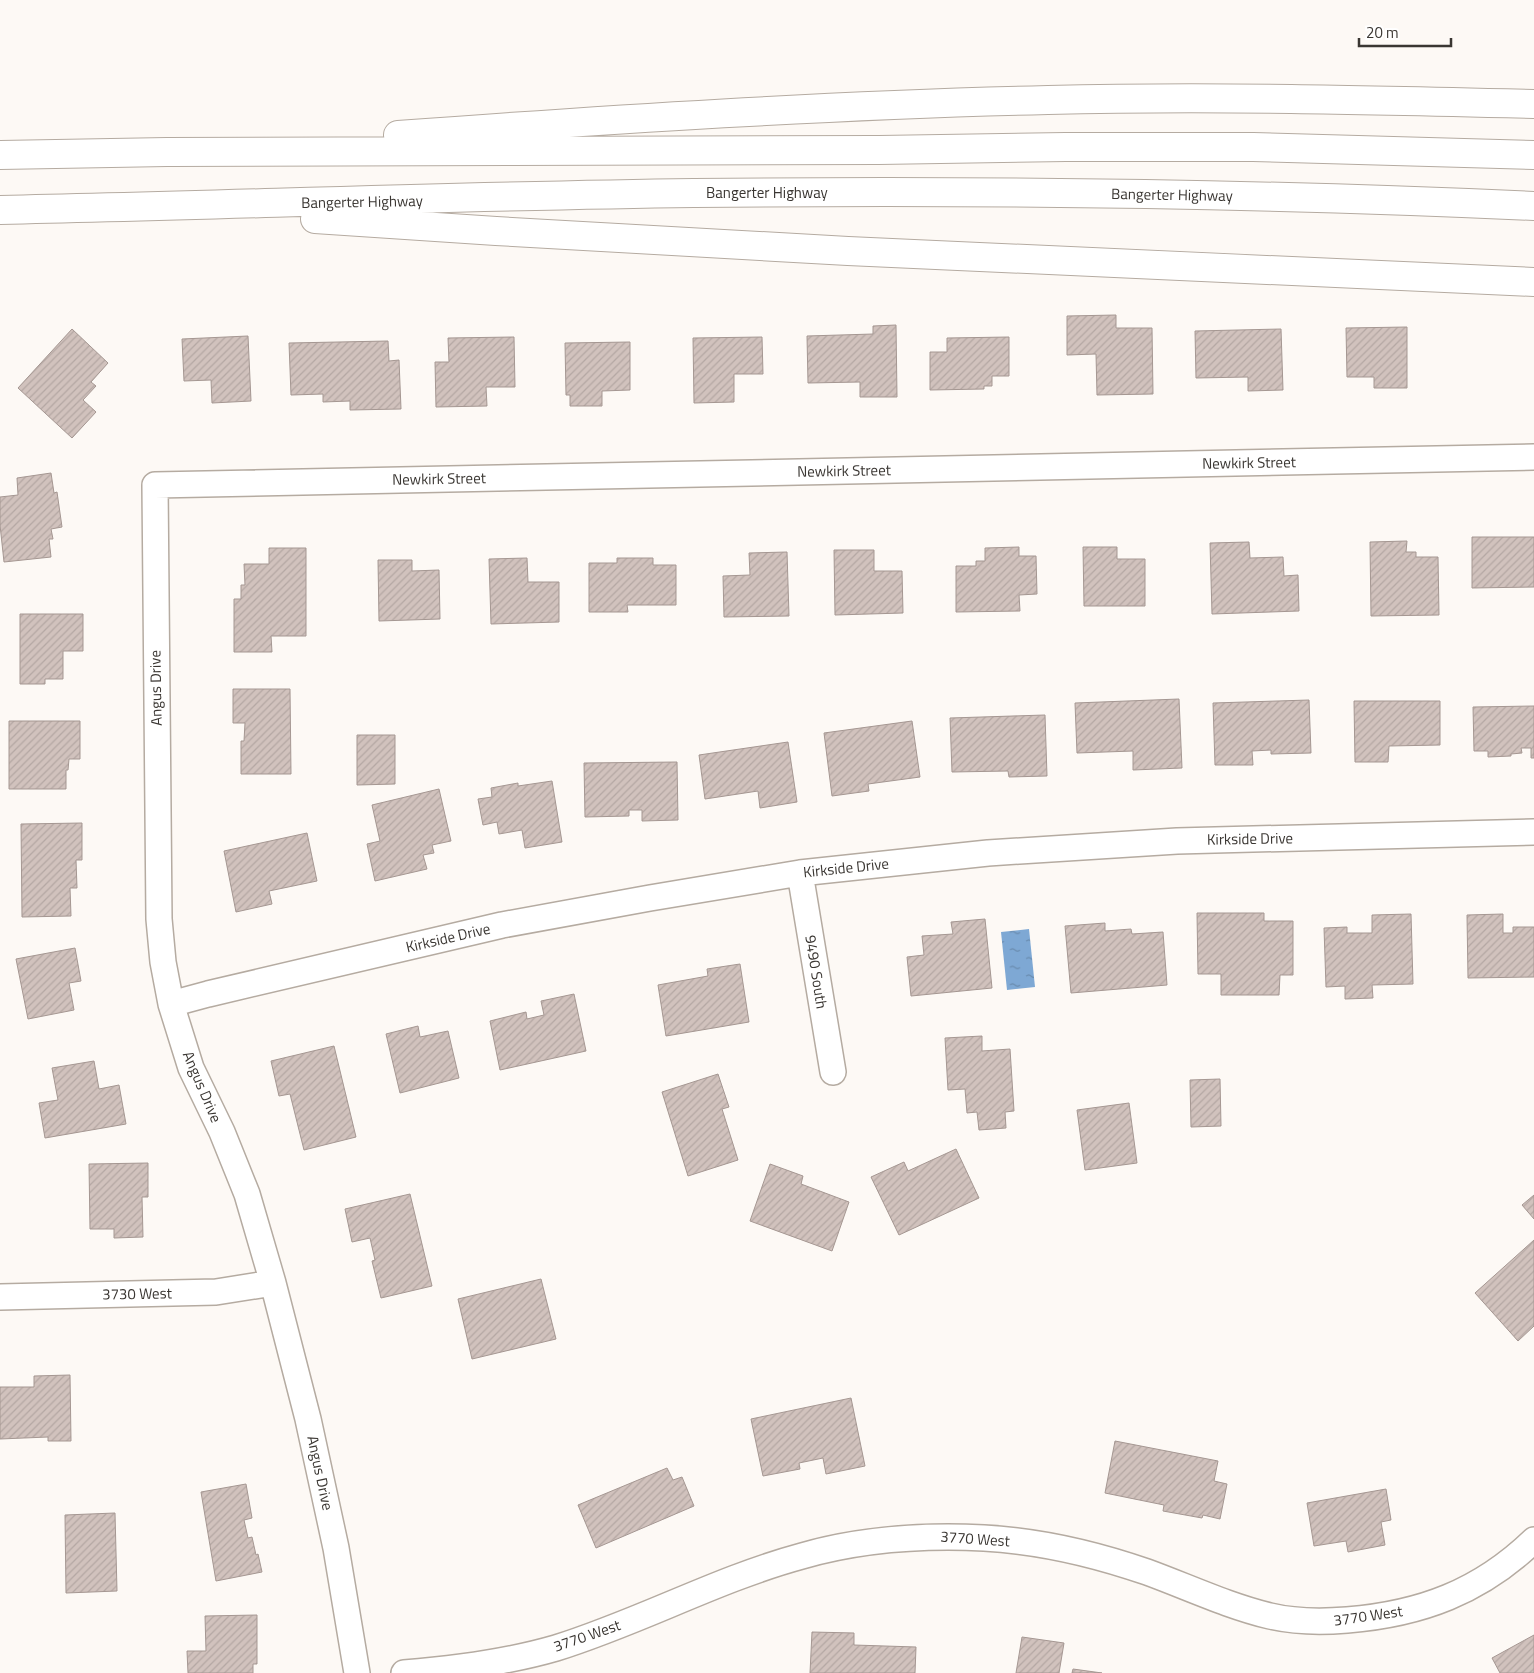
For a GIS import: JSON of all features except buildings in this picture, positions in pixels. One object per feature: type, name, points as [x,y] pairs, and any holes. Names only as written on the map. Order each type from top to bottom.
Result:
[{"type":"highway","points":[[167,152],[476,129],[909,104],[1209,98],[1534,104]]},
{"type":"highway","points":[[0,155],[167,152],[869,150],[1066,147],[1263,148],[1534,155]]},
{"type":"highway","name":"Bangerter Highway","points":[[0,210],[690,193],[865,192],[1039,192],[1280,197],[1534,206]]},
{"type":"highway","points":[[144,207],[506,231],[838,250],[1534,282]]},
{"type":"street","name":"Newkirk Street","points":[[155,485],[1534,457]]},
{"type":"street","name":"Angus Drive","points":[[155,485],[158,919],[163,962],[171,1004],[191,1068],[222,1132],[247,1194],[273,1283],[308,1419],[336,1548],[357,1673]]},
{"type":"street","name":"Kirkside Drive","points":[[171,1004],[502,925],[800,873],[988,852],[1177,841],[1534,832]]},
{"type":"street","name":"9490 South","points":[[800,873],[833,1072]]},
{"type":"street","name":"3730 West","points":[[0,1297],[216,1292],[273,1283]]},
{"type":"street","name":"3770 West","points":[[404,1673],[492,1662],[555,1648],[615,1627],[744,1574],[802,1555],[864,1542],[927,1536],[988,1538],[1049,1546],[1102,1558],[1272,1616],[1324,1622],[1372,1618],[1426,1607],[1475,1585],[1518,1555],[1534,1540]]},
{"type":"water","points":[[1029,929],[1035,987],[1007,990],[1001,932]]}]
